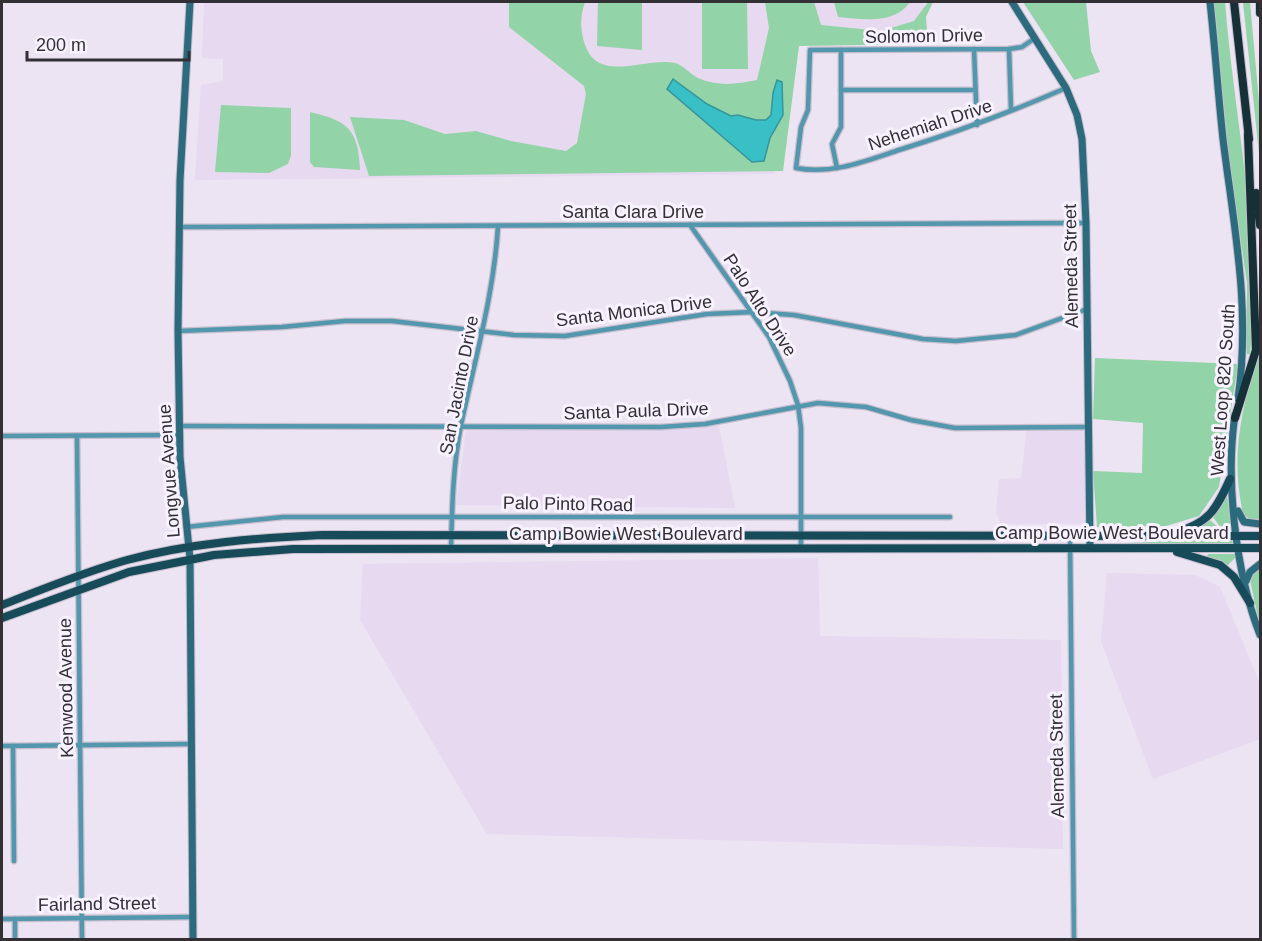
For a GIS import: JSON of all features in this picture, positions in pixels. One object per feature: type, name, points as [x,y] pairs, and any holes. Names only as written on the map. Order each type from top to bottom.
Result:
[{"type":"highway","points":[[1234,2],[1260,225]]},
{"type":"highway","points":[[1260,2],[1260,13]]},
{"type":"highway","points":[[1235,418],[1256,350],[1248,135]]},
{"type":"main road","name":"Longvue Avenue","points":[[190,2],[178,331],[179,426],[190,559],[193,939]]},
{"type":"main road","name":"Alemeda Street","points":[[1012,2],[1066,88],[1077,115],[1082,139],[1086,223],[1090,548]]},
{"type":"main road","name":"West Loop 820 South","points":[[1210,2],[1223,136],[1244,296],[1243,366],[1235,418],[1230,479],[1250,603],[1260,635]]},
{"type":"main road","points":[[1164,536],[1193,528],[1210,516],[1222,500],[1230,479]]},
{"type":"main road","points":[[1233,497],[1244,522],[1260,524]]},
{"type":"main road","name":"Camp Bowie West Boulevard","points":[[2,605],[78,575],[127,560],[238,540],[322,535],[452,537],[1260,536]]},
{"type":"main road","points":[[628,549],[629,537]]},
{"type":"main road","points":[[1149,548],[1189,554],[1220,565],[1234,577],[1250,603]]},
{"type":"main road","name":"Camp Bowie West Boulevard","points":[[2,618],[78,588],[129,572],[190,559],[293,549],[1260,548]]},
{"type":"main road","points":[[1246,581],[1255,566],[1260,564]]},
{"type":"street","name":"Solomon Drive","points":[[796,168],[801,127],[808,110],[810,50],[1009,49],[1022,47],[1035,38]]},
{"type":"street","points":[[974,49],[977,125]]},
{"type":"street","points":[[1009,49],[1011,109]]},
{"type":"street","points":[[837,168],[832,144],[841,127],[841,50]]},
{"type":"street","name":"Nehemiah Drive","points":[[796,168],[821,172],[837,168],[977,125],[1066,88]]},
{"type":"street","points":[[841,90],[975,90]]},
{"type":"street","name":"Santa Clara Drive","points":[[180,227],[1086,223]]},
{"type":"street","name":"Palo Alto Drive","points":[[690,225],[753,312],[784,363],[798,405],[801,428],[801,548]]},
{"type":"street","name":"San Jacinto Drive","points":[[452,549],[452,515],[461,427],[494,277],[498,226]]},
{"type":"street","name":"Santa Monica Drive","points":[[178,331],[282,327],[345,321],[392,321],[482,331],[565,336],[707,314],[753,312],[794,315],[922,339],[956,341],[1016,335],[1087,309]]},
{"type":"street","name":"Santa Paula Drive","points":[[179,426],[679,426],[705,424],[798,405],[841,403],[956,428],[1089,427]]},
{"type":"street","points":[[2,436],[180,435]]},
{"type":"street","name":"Kenwood Avenue","points":[[77,436],[82,939]]},
{"type":"street","name":"Palo Pinto Road","points":[[186,527],[283,517],[452,515],[611,519],[950,517]]},
{"type":"street","name":"Alemeda Street","points":[[1070,536],[1074,939]]},
{"type":"street","points":[[2,746],[190,744]]},
{"type":"street","points":[[13,746],[14,861]]},
{"type":"street","name":"Fairland Street","points":[[2,919],[193,917]]},
{"type":"street","points":[[15,919],[15,939]]},
{"type":"shaded area","points":[[204,2],[924,2],[926,43],[772,45],[774,174],[195,180],[201,85],[223,81],[223,59],[202,58]]},
{"type":"shaded area","points":[[719,426],[735,508],[456,505],[466,431]]},
{"type":"shaded area","points":[[1089,427],[1089,524],[1001,524],[996,512],[999,479],[1021,478],[1027,428]]},
{"type":"shaded area","points":[[818,558],[820,636],[1061,640],[1063,849],[487,834],[360,620],[363,564]]},
{"type":"shaded area","points":[[1107,573],[1195,575],[1220,587],[1260,684],[1260,739],[1153,779],[1101,641]]},
{"type":"green space","points":[[509,2],[585,2],[581,22],[584,42],[590,55],[599,63],[623,66],[675,63],[705,81],[727,84],[757,80],[769,28],[765,2],[814,2],[821,25],[881,31],[914,21],[928,2],[933,2],[926,17],[928,44],[799,46],[783,171],[369,176],[350,117],[404,120],[445,134],[476,131],[511,141],[566,151],[577,143],[586,94],[584,86],[509,27]]},
{"type":"green space","points":[[598,2],[642,2],[642,50],[597,46]]},
{"type":"green space","points":[[702,2],[747,2],[748,69],[702,69]]},
{"type":"green space","points":[[834,2],[910,2],[896,14],[868,19],[838,17]]},
{"type":"green space","points":[[1023,2],[1086,2],[1091,51],[1100,72],[1074,80]]},
{"type":"green space","points":[[1213,2],[1225,2],[1250,222],[1253,310],[1250,354],[1247,354],[1247,283],[1225,132]]},
{"type":"green space","points":[[1243,2],[1250,2],[1260,113],[1260,163]]},
{"type":"green space","points":[[221,105],[291,108],[291,156],[288,164],[269,173],[215,172]]},
{"type":"green space","points":[[310,112],[334,119],[349,129],[357,145],[360,170],[314,167],[310,162]]},
{"type":"green space","points":[[1260,344],[1260,520],[1251,520],[1243,514],[1239,491],[1238,448],[1244,408]]},
{"type":"green space","points":[[1095,358],[1238,364],[1219,487],[1199,516],[1166,526],[1097,527],[1093,471],[1142,473],[1143,423],[1093,419]]},
{"type":"green space","points":[[1227,495],[1232,528],[1221,528],[1213,517]]},
{"type":"green space","points":[[1210,520],[1221,530],[1232,529],[1230,532],[1192,532]]},
{"type":"green space","points":[[1232,540],[1233,545],[1102,544]]},
{"type":"green space","points":[[1208,554],[1235,554],[1235,558],[1227,566],[1207,556]]},
{"type":"green space","points":[[1260,566],[1260,627],[1250,580],[1252,574]]},
{"type":"water","points":[[673,79],[707,104],[731,116],[738,115],[756,120],[766,120],[771,115],[777,80],[782,82],[783,115],[770,138],[764,161],[752,162],[667,89]]}]
